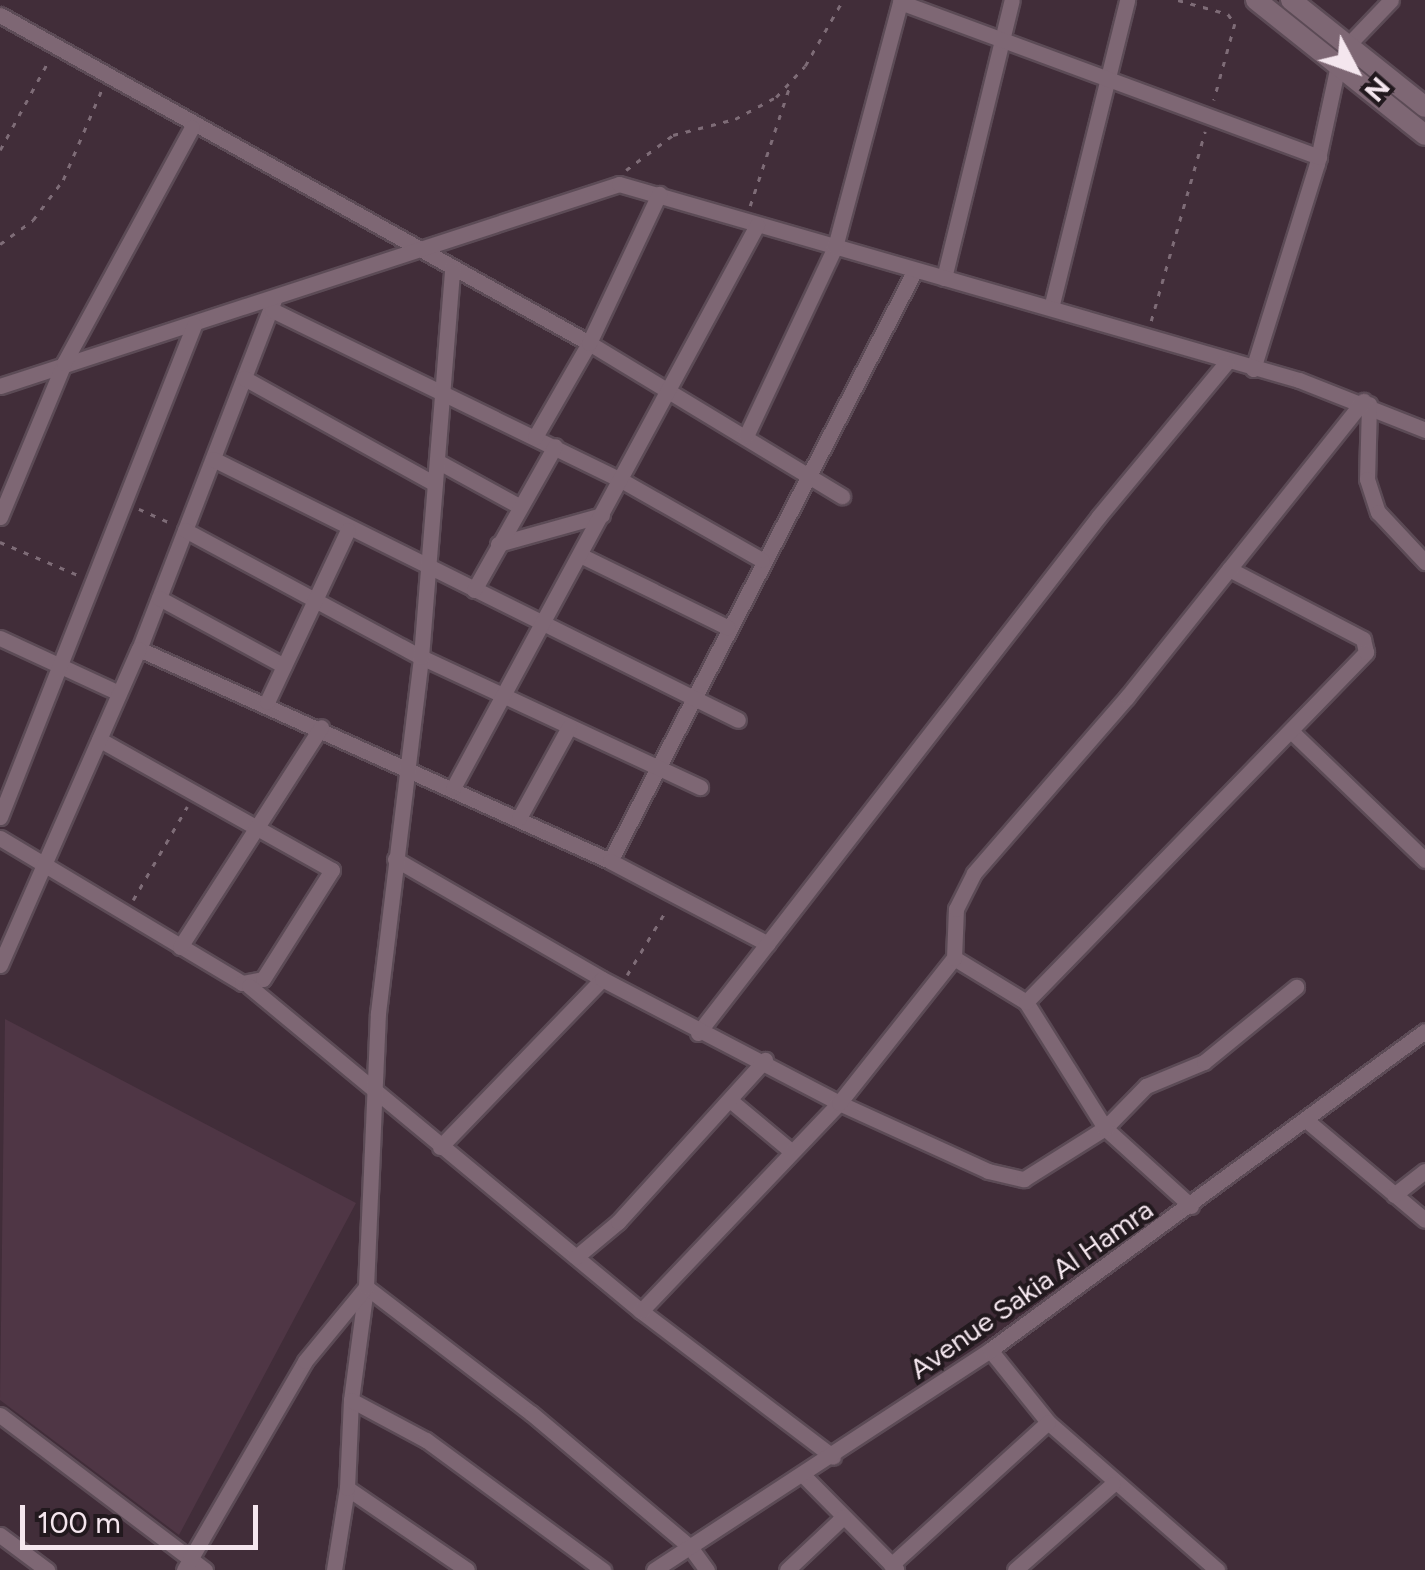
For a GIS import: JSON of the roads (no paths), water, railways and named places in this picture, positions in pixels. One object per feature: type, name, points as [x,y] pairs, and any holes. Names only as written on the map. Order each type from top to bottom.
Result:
[{"type":"street","points":[[944,278],[1012,0]]},
{"type":"street","points":[[1051,308],[1127,0]]},
{"type":"street","points":[[1256,0],[1425,134]]},
{"type":"street","points":[[1291,0],[1425,106]]},
{"type":"street","points":[[1348,45],[1390,0]]},
{"type":"street","points":[[746,436],[836,247],[900,2],[1319,157]]},
{"type":"street","points":[[0,15],[192,127],[589,343],[842,496]]},
{"type":"street","points":[[1252,369],[1319,157],[1338,65]]},
{"type":"street","points":[[0,517],[64,363],[192,127]]},
{"type":"street","points":[[0,386],[64,363],[274,303],[415,250],[606,187],[659,194],[1051,308],[1226,364],[1366,402],[1425,430]]},
{"type":"street","points":[[535,436],[589,343],[659,194]]},
{"type":"street","points":[[453,788],[670,391],[751,223]]},
{"type":"street","points":[[334,1570],[347,1488],[351,1400],[366,1288],[374,1086],[404,765],[421,657],[452,269]]},
{"type":"street","points":[[610,860],[806,474],[915,270]]},
{"type":"street","points":[[0,965],[139,649],[274,303]]},
{"type":"street","points":[[274,303],[622,480],[762,560]]},
{"type":"street","points":[[0,817],[194,325]]},
{"type":"street","points":[[698,1034],[1099,516],[1226,364]]},
{"type":"street","points":[[244,378],[435,484]]},
{"type":"street","points":[[1366,402],[1367,478],[1378,512],[1425,562]]},
{"type":"street","points":[[641,1312],[839,1103],[954,958],[956,909],[974,872],[1366,402]]},
{"type":"street","points":[[474,590],[555,446]]},
{"type":"street","points":[[212,459],[348,530],[738,720]]},
{"type":"street","points":[[436,461],[520,506]]},
{"type":"street","points":[[498,544],[602,514]]},
{"type":"street","points":[[185,530],[421,657],[700,787]]},
{"type":"street","points":[[267,702],[348,530]]},
{"type":"street","points":[[580,555],[727,627]]},
{"type":"street","points":[[1026,1002],[1362,657],[1367,642],[1229,569]]},
{"type":"street","points":[[159,598],[284,666]]},
{"type":"street","points":[[0,638],[120,694]]},
{"type":"street","points":[[139,649],[267,702],[610,860],[768,944]]},
{"type":"street","points":[[180,946],[320,727]]},
{"type":"street","points":[[520,818],[570,727]]},
{"type":"street","points":[[1291,731],[1425,860]]},
{"type":"street","points":[[99,739],[332,870],[263,979],[250,986]]},
{"type":"street","points":[[0,838],[250,986],[641,1312],[833,1457]]},
{"type":"street","points":[[394,859],[698,1034],[764,1060],[839,1103],[988,1171],[1024,1179],[1105,1128],[1146,1086],[1204,1062],[1296,987]]},
{"type":"street","points":[[954,958],[1026,1002],[1105,1128],[1192,1206]]},
{"type":"street","points":[[440,1147],[602,979]]},
{"type":"street","name":"Avenue Sakia Al Hamra","points":[[654,1570],[804,1476],[990,1350],[1192,1206],[1425,1031]]},
{"type":"street","points":[[576,1257],[618,1222],[764,1060]]},
{"type":"street","points":[[731,1101],[791,1151]]},
{"type":"street","points":[[1306,1120],[1425,1220]]},
{"type":"street","points":[[1394,1195],[1425,1171]]},
{"type":"street","points":[[366,1288],[690,1547],[707,1570]]},
{"type":"street","points":[[188,1564],[305,1361],[366,1288]]},
{"type":"street","points":[[990,1350],[1048,1422],[1112,1484],[1218,1570]]},
{"type":"street","points":[[351,1400],[426,1440],[603,1570]]},
{"type":"street","points":[[0,1415],[188,1564],[206,1570]]},
{"type":"street","points":[[804,1476],[894,1567],[1048,1422]]},
{"type":"street","points":[[1015,1570],[1112,1484]]},
{"type":"street","points":[[347,1488],[467,1570]]},
{"type":"street","points":[[786,1570],[843,1517]]},
{"type":"street","points":[[0,1535],[47,1570]]}]
